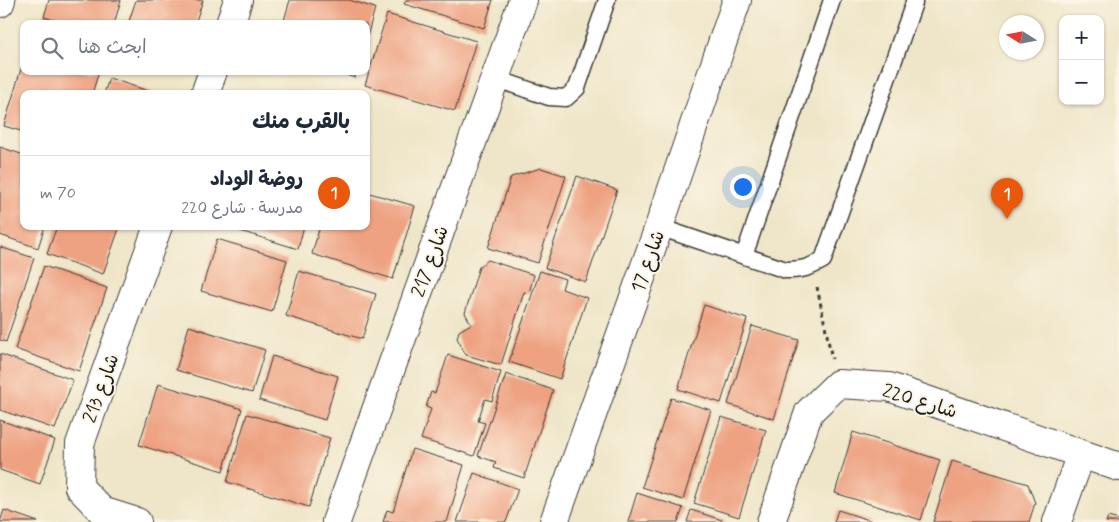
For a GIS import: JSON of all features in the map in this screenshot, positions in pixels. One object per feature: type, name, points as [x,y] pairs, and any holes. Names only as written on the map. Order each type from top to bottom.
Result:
[{"type":"street","points":[[231,20],[238,0]]},
{"type":"street","name":"شارع 217","points":[[336,522],[523,0]]},
{"type":"street","name":"شارع 17","points":[[554,522],[737,0]]},
{"type":"street","points":[[206,90],[212,75]]},
{"type":"street","name":"شارع 213","points":[[137,522],[102,510],[79,487],[80,444],[157,230]]},
{"type":"street","points":[[771,522],[809,412],[838,384]]},
{"type":"street","name":"شارع 220","points":[[838,384],[889,387],[1119,467]]},
{"type":"street","points":[[1057,522],[1081,454]]},
{"type":"lane","points":[[494,78],[549,97],[566,98],[577,88],[607,0]]},
{"type":"lane","points":[[744,256],[832,0]]},
{"type":"lane","points":[[659,227],[786,270],[800,270],[823,260],[914,0]]},
{"type":"path","points":[[812,266],[838,384]]},
{"type":"building","points":[[49,0],[121,0],[115,20],[54,20],[44,17]]},
{"type":"building","points":[[136,0],[203,0],[196,20],[129,20]]},
{"type":"building","points":[[290,0],[349,0],[375,8],[370,26],[370,20],[284,20]]},
{"type":"building","points":[[406,0],[493,0],[484,28],[404,4]]},
{"type":"building","points":[[387,14],[476,41],[455,111],[365,85],[368,75],[370,75],[370,69]]},
{"type":"building","points":[[20,72],[20,75],[98,75],[93,90],[20,90],[20,131],[4,126]]},
{"type":"building","points":[[109,78],[145,90],[105,90]]},
{"type":"building","points":[[0,147],[20,154],[20,230],[44,230],[38,248],[0,235]]},
{"type":"building","points":[[541,168],[566,176],[538,263],[488,248],[511,177]]},
{"type":"building","points":[[577,176],[617,190],[586,282],[545,268]]},
{"type":"building","points":[[370,193],[415,206],[393,279],[312,254],[319,230],[370,230]]},
{"type":"building","points":[[56,230],[119,230],[103,274],[47,254]]},
{"type":"building","points":[[237,230],[303,230],[298,249]]},
{"type":"building","points":[[217,239],[287,260],[272,312],[201,291]]},
{"type":"building","points":[[0,247],[34,258],[6,342],[0,340]]},
{"type":"building","points":[[488,260],[534,275],[529,293],[524,292],[501,365],[466,355],[457,338],[459,331],[471,324],[465,313],[479,267]]},
{"type":"building","points":[[44,266],[107,288],[79,371],[15,349]]},
{"type":"building","points":[[299,271],[376,294],[362,339],[286,316]]},
{"type":"building","points":[[540,271],[565,279],[562,289],[587,298],[560,379],[509,362]]},
{"type":"building","points":[[704,305],[747,319],[721,403],[678,389]]},
{"type":"building","points":[[189,326],[265,350],[252,393],[176,370]]},
{"type":"building","points":[[752,326],[799,340],[774,419],[728,404]]},
{"type":"building","points":[[0,354],[73,380],[55,429],[0,410]]},
{"type":"building","points":[[448,355],[501,372],[492,401],[485,399],[478,421],[485,423],[474,456],[421,439],[431,409],[426,407],[431,392],[435,393]]},
{"type":"building","points":[[272,356],[338,376],[325,420],[259,400]]},
{"type":"building","points":[[506,374],[553,390],[524,478],[494,468],[496,462],[478,456]]},
{"type":"building","points":[[158,384],[242,409],[223,471],[139,445]]},
{"type":"building","points":[[671,398],[711,410],[683,500],[642,487]]},
{"type":"building","points":[[247,414],[330,438],[309,507],[227,482]]},
{"type":"building","points":[[721,417],[766,430],[739,517],[694,503]]},
{"type":"building","points":[[0,420],[55,440],[40,484],[0,470]]},
{"type":"building","points":[[853,432],[940,460],[921,520],[835,493]]},
{"type":"building","points":[[412,449],[464,465],[447,522],[383,522],[387,510],[393,512]]},
{"type":"building","points":[[952,461],[1028,484],[1035,503],[1029,522],[933,522]]},
{"type":"building","points":[[474,473],[518,489],[506,522],[457,522]]},
{"type":"building","points":[[637,493],[683,508],[678,522],[628,522]]},
{"type":"building","points":[[4,510],[38,522],[0,522]]},
{"type":"building","points":[[691,510],[728,522],[687,522]]},
{"type":"building","points":[[838,510],[875,522],[834,522]]},
{"type":"building","points":[[1108,517],[1119,520],[1119,522],[1106,522]]},
{"type":"place","name":"روضة الوداد","points":[[1007,219]]}]
